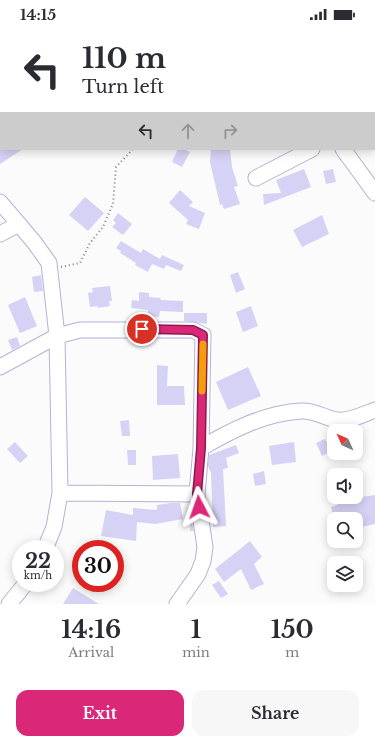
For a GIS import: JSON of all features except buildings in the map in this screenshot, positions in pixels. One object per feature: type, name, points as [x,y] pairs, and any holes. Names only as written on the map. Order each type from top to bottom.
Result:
[{"type":"street","points":[[256,178],[310,150]]},
{"type":"street","points":[[344,150],[375,193]]},
{"type":"street","points":[[0,202],[49,263],[57,336],[60,494],[54,527],[49,540]]},
{"type":"street","points":[[0,234],[19,224]]},
{"type":"street","points":[[0,367],[57,336],[80,330],[193,330],[203,335],[201,448],[197,494],[205,547],[203,561],[198,574],[177,604]]},
{"type":"street","points":[[201,448],[244,425],[272,416],[301,411],[316,412],[339,420],[375,410]]},
{"type":"street","points":[[60,494],[197,494]]},
{"type":"street","points":[[9,604],[19,592]]},
{"type":"path","points":[[49,263],[62,267],[80,264],[90,243],[103,227],[113,204],[116,167],[132,150]]},
{"type":"slow traffic","points":[[202,391],[203,344]]},
{"type":"route","points":[[142,329],[193,330],[200,332],[203,335],[201,448],[197,494],[199,507]]}]
